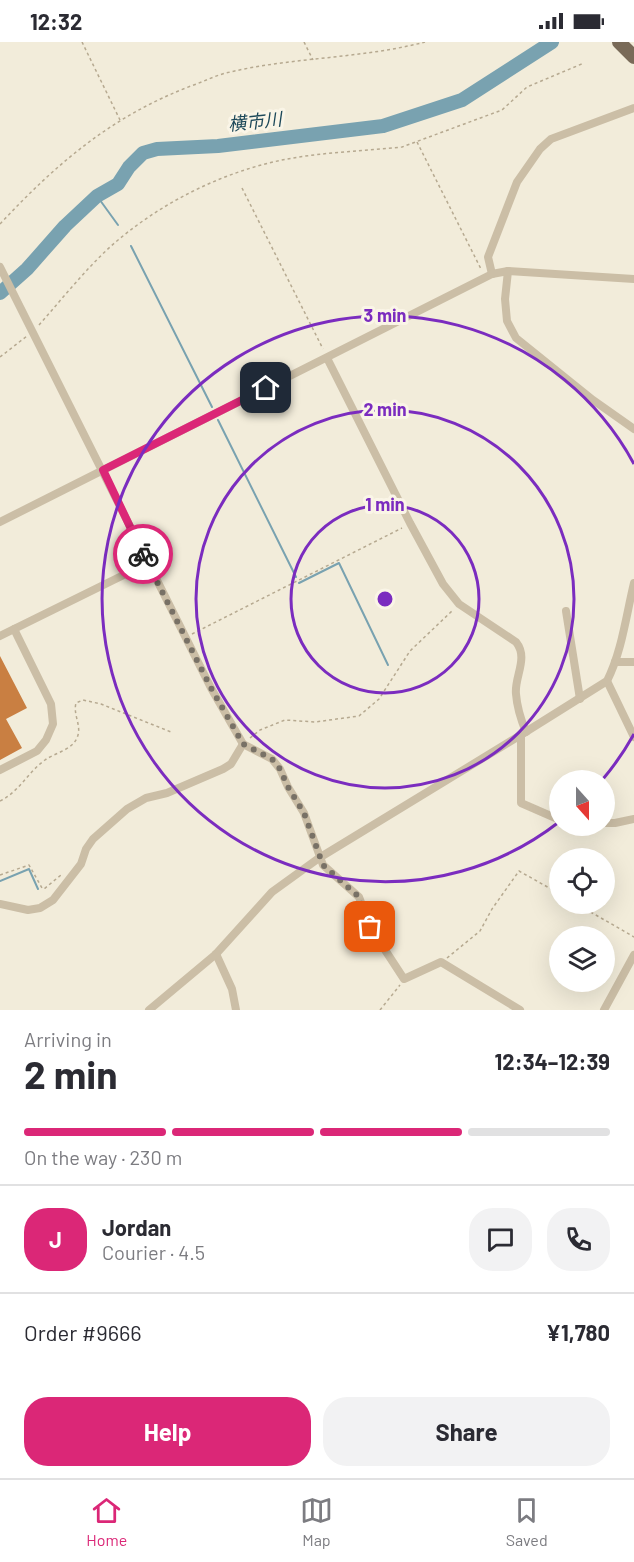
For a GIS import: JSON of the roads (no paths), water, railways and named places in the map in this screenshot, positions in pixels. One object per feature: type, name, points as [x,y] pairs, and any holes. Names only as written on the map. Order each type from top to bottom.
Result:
[{"type":"main road","points":[[620,42],[634,57]]},
{"type":"street","points":[[489,276],[488,257],[517,182],[540,149],[551,139],[634,108]]},
{"type":"street","points":[[0,267],[185,637],[243,744],[272,759],[280,769],[304,813],[323,865],[359,897],[370,927],[404,979],[441,962],[520,1010]]},
{"type":"street","points":[[508,271],[505,299],[507,321],[516,338],[593,400],[634,429]]},
{"type":"street","points":[[0,522],[489,276],[508,271],[634,279]]},
{"type":"street","points":[[327,358],[410,524],[443,584],[459,604],[516,642],[521,648],[522,657],[516,684],[523,734],[521,803],[549,815]]},
{"type":"street","points":[[0,636],[148,563]]},
{"type":"street","points":[[149,1010],[216,954],[273,891],[319,858],[607,681],[615,662],[634,583]]},
{"type":"street","points":[[566,611],[580,699]]},
{"type":"street","points":[[0,770],[37,751],[46,740],[53,723],[51,704],[14,629]]},
{"type":"street","points":[[615,662],[634,662]]},
{"type":"street","points":[[607,681],[634,737]]},
{"type":"street","points":[[0,904],[28,910],[40,908],[53,900],[81,864],[86,849],[93,839],[127,809],[146,798],[167,793],[223,769],[231,764],[243,744]]},
{"type":"street","points":[[615,824],[634,819]]},
{"type":"street","points":[[216,954],[232,989],[236,1010]]},
{"type":"street","points":[[604,1010],[634,956]]},
{"type":"waterway","name":"横市川","points":[[0,293],[27,269],[65,226],[97,196],[118,184],[129,167],[143,153],[157,149],[218,146],[383,126],[462,100],[552,42]]},
{"type":"waterway","points":[[97,196],[118,225]]},
{"type":"waterway","points":[[131,246],[212,407]]},
{"type":"waterway","points":[[218,420],[296,577]]},
{"type":"waterway","points":[[299,583],[339,563],[388,665]]},
{"type":"waterway","points":[[0,881],[29,869],[38,889]]}]
